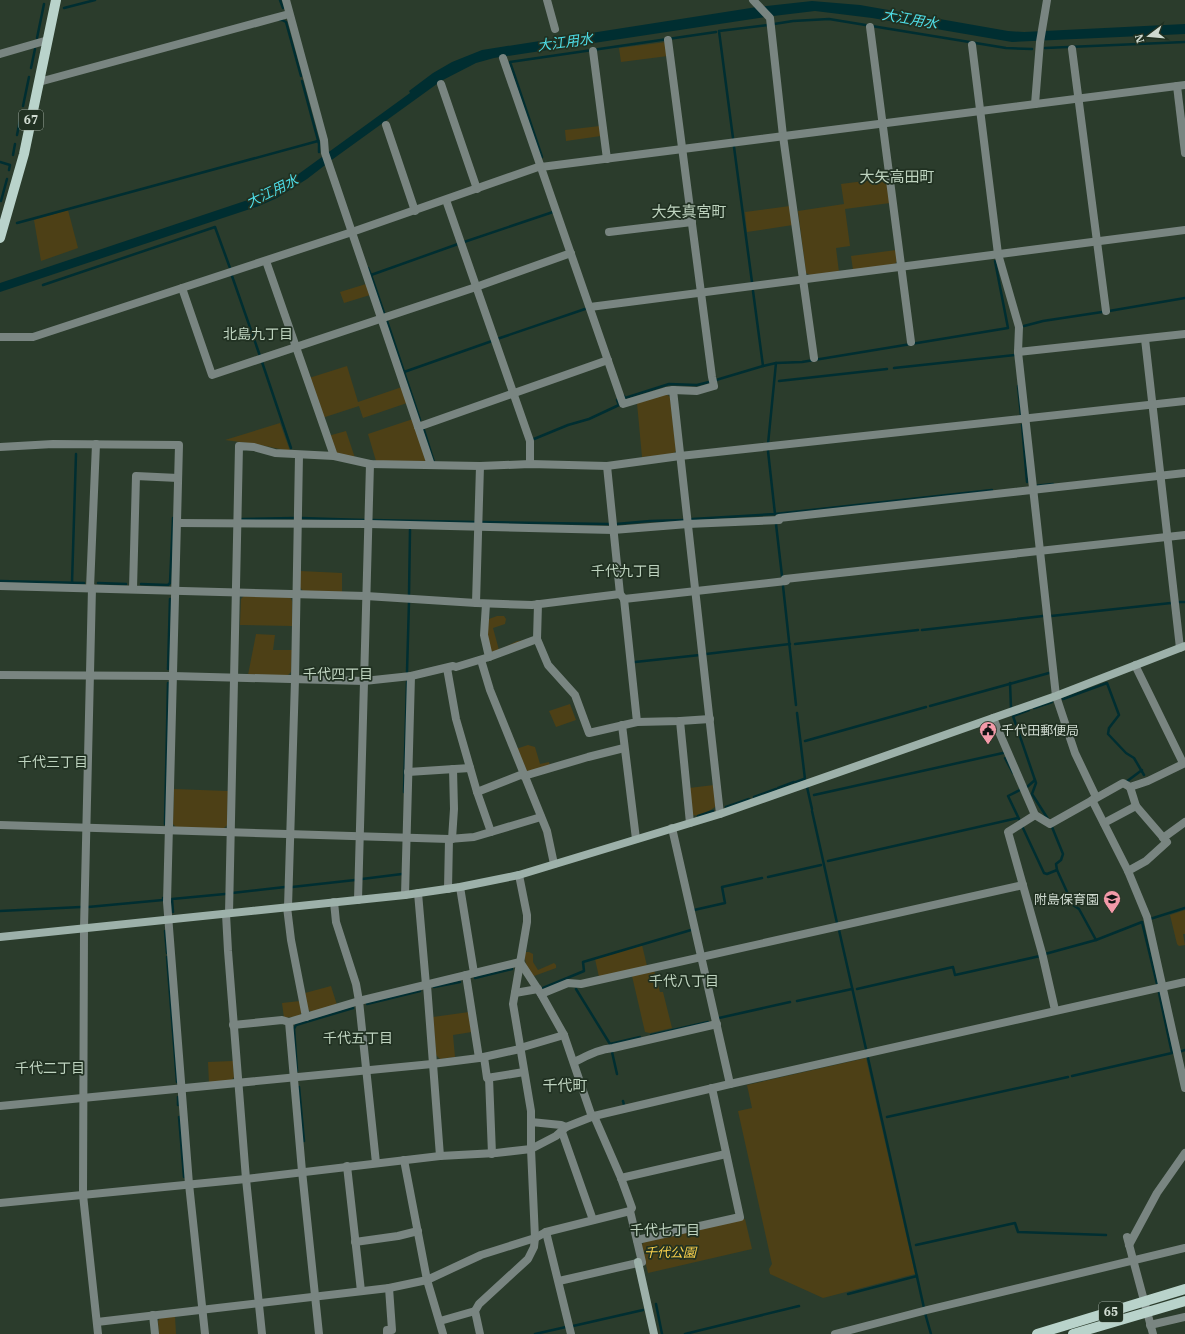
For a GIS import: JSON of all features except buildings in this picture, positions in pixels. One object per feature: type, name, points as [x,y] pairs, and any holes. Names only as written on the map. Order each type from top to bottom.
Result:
[{"type":"main road","name":"67","points":[[0,238],[24,154],[56,0]]},
{"type":"main road","name":"65","points":[[1037,1334],[1185,1289]]},
{"type":"main road","name":"65","points":[[1073,1334],[1185,1300]]},
{"type":"street","points":[[286,0],[324,140],[325,153],[329,166],[431,465]]},
{"type":"street","points":[[547,0],[555,29]]},
{"type":"street","points":[[753,0],[770,18],[783,136],[814,358]]},
{"type":"street","points":[[1035,104],[1040,42],[1047,0]]},
{"type":"street","points":[[39,82],[290,14]]},
{"type":"street","points":[[870,27],[911,342]]},
{"type":"street","points":[[0,54],[48,40]]},
{"type":"street","points":[[503,58],[623,404],[666,391],[697,391],[714,386],[668,40]]},
{"type":"street","points":[[972,46],[998,254],[1019,327],[1018,352],[1056,696],[1075,754],[1104,823],[1128,871],[1147,917],[1185,1088]]},
{"type":"street","points":[[1072,49],[1106,311]]},
{"type":"street","points":[[593,51],[607,159]]},
{"type":"street","points":[[441,84],[477,189]]},
{"type":"street","points":[[0,337],[33,338],[415,211],[541,167],[1181,86],[1185,153]]},
{"type":"street","points":[[386,125],[415,211]]},
{"type":"street","points":[[446,200],[530,441],[530,464]]},
{"type":"street","points":[[610,232],[692,222]]},
{"type":"street","points":[[590,307],[1185,230]]},
{"type":"street","points":[[182,288],[212,375],[476,287],[571,253]]},
{"type":"street","points":[[266,261],[334,456]]},
{"type":"street","points":[[1018,352],[1185,334]]},
{"type":"street","points":[[0,937],[405,895],[460,887],[518,875],[720,814],[1056,696],[1182,647],[1167,537],[1145,339]]},
{"type":"street","points":[[418,427],[608,360]]},
{"type":"street","points":[[673,390],[720,814]]},
{"type":"street","points":[[262,1334],[238,1083],[227,913],[231,832],[239,446],[254,447],[275,452],[299,455],[334,456],[370,464],[480,466],[530,464],[607,466],[680,456],[1185,401]]},
{"type":"street","points":[[0,447],[53,444],[179,445],[167,902],[189,1184],[205,1334]]},
{"type":"street","points":[[96,444],[91,588],[91,675],[84,928],[83,1196],[98,1334]]},
{"type":"street","points":[[299,455],[295,680],[288,907],[291,940],[306,1017]]},
{"type":"street","points":[[358,900],[370,464]]},
{"type":"street","points":[[476,603],[480,466]]},
{"type":"street","points":[[607,466],[613,530],[637,722]]},
{"type":"street","points":[[177,522],[368,524],[613,530],[779,519],[1033,487],[1160,473],[1185,473]]},
{"type":"street","points":[[133,589],[136,476],[178,478]]},
{"type":"street","points":[[0,586],[296,593],[486,604],[538,604],[695,591],[1185,535]]},
{"type":"street","points":[[486,604],[484,635],[489,657]]},
{"type":"street","points":[[538,604],[537,639],[548,665],[575,695],[589,734],[637,722],[710,719]]},
{"type":"street","points":[[0,675],[234,677],[364,681],[410,676],[454,666],[456,667],[481,660],[537,639]]},
{"type":"street","points":[[481,660],[490,690],[547,831],[554,864]]},
{"type":"street","points":[[1130,788],[1148,781],[1184,763],[1136,665]]},
{"type":"street","points":[[447,668],[456,719],[491,832]]},
{"type":"street","points":[[405,895],[410,676]]},
{"type":"street","points":[[993,718],[1035,815],[1050,824],[1123,783],[1130,788],[1136,806],[1167,842],[1146,861],[1128,871]]},
{"type":"street","points":[[680,721],[690,823]]},
{"type":"street","points":[[622,725],[636,839]]},
{"type":"street","points":[[478,792],[524,775],[624,748]]},
{"type":"street","points":[[408,772],[470,768]]},
{"type":"street","points":[[448,889],[454,809],[453,769]]},
{"type":"street","points":[[1104,823],[1136,806]]},
{"type":"street","points":[[1035,815],[1008,832],[1042,953],[1055,1010]]},
{"type":"street","points":[[0,825],[451,839],[474,838],[541,817]]},
{"type":"street","points":[[1163,838],[1185,822]]},
{"type":"street","points":[[672,828],[730,1084]]},
{"type":"street","points":[[480,1334],[476,1311],[479,1304],[528,1259],[534,1247],[535,1238],[531,1111],[512,1004],[525,937],[527,915],[518,875]]},
{"type":"street","points":[[514,993],[540,991],[568,983],[580,984],[1023,885]]},
{"type":"street","points":[[460,887],[481,1058],[487,1078],[489,1078],[492,1154]]},
{"type":"street","points":[[418,893],[440,1156]]},
{"type":"street","points":[[334,902],[336,922],[356,984],[359,1001],[376,1163]]},
{"type":"street","points":[[234,1025],[282,1020],[289,1022],[359,1001],[520,962]]},
{"type":"street","points":[[520,962],[540,991],[564,1035],[593,1116],[621,1178],[632,1208],[630,1211],[642,1262],[559,1280]]},
{"type":"street","points":[[0,1203],[83,1196],[440,1156],[492,1154],[531,1149],[556,1136],[564,1129],[593,1116],[1055,1010],[1185,982]]},
{"type":"street","points":[[289,1022],[293,1078],[319,1334]]},
{"type":"street","points":[[574,1062],[607,1048],[614,1048],[717,1024]]},
{"type":"street","points":[[0,1106],[367,1071],[481,1058],[564,1035]]},
{"type":"street","points":[[489,1078],[524,1072]]},
{"type":"street","points":[[637,1240],[740,1217],[712,1088]]},
{"type":"street","points":[[531,1122],[561,1125],[564,1129],[593,1220]]},
{"type":"street","points":[[1129,1245],[1157,1193],[1185,1153]]},
{"type":"street","points":[[621,1178],[726,1154]]},
{"type":"street","points":[[404,1160],[427,1280],[443,1334]]},
{"type":"street","points":[[347,1166],[361,1291]]},
{"type":"street","points":[[97,1322],[388,1288],[427,1280],[481,1255],[535,1238],[546,1232],[630,1211]]},
{"type":"street","points":[[355,1242],[398,1236],[418,1231]]},
{"type":"street","points":[[546,1232],[572,1334]]},
{"type":"street","points":[[1127,1237],[1153,1334]]},
{"type":"street","points":[[834,1334],[852,1332],[927,1310],[1185,1248]]},
{"type":"street","points":[[638,1262],[654,1334]]},
{"type":"street","points":[[387,1334],[387,1330],[392,1330],[388,1288]]},
{"type":"street","points":[[440,1321],[476,1311]]},
{"type":"street","points":[[153,1315],[155,1334]]},
{"type":"street","points":[[1150,1325],[1185,1317]]},
{"type":"green space","points":[[666,42],[668,56],[621,62],[619,48]]},
{"type":"green space","points":[[600,126],[601,136],[566,141],[565,130]]},
{"type":"green space","points":[[887,178],[890,203],[845,209],[850,246],[836,248],[839,272],[810,275],[806,273],[798,211],[844,204],[841,184]]},
{"type":"green space","points":[[790,206],[793,225],[747,232],[745,212]]},
{"type":"green space","points":[[68,210],[78,248],[41,261],[34,220]]},
{"type":"green space","points":[[896,250],[898,260],[894,265],[853,270],[851,256]]},
{"type":"green space","points":[[366,284],[370,295],[344,303],[340,292]]},
{"type":"green space","points":[[347,366],[358,402],[402,387],[407,403],[363,418],[359,406],[322,418],[309,378]]},
{"type":"green space","points":[[666,394],[670,397],[676,451],[673,454],[642,457],[637,403]]},
{"type":"green space","points":[[413,419],[427,459],[424,462],[376,461],[368,434]]},
{"type":"green space","points":[[280,423],[290,451],[225,440]]},
{"type":"green space","points":[[346,431],[355,458],[337,454],[328,436]]},
{"type":"green space","points":[[300,571],[342,573],[342,592],[303,591],[300,587]]},
{"type":"green space","points":[[244,596],[290,597],[292,601],[292,626],[240,625],[241,599]]},
{"type":"green space","points":[[497,616],[504,616],[506,619],[505,624],[493,628],[499,650],[517,641],[526,640],[492,654],[487,636],[489,619]]},
{"type":"green space","points":[[256,634],[275,635],[273,650],[292,650],[291,672],[287,676],[248,675]]},
{"type":"green space","points":[[570,704],[576,720],[556,727],[549,711]]},
{"type":"green space","points":[[528,745],[535,747],[540,764],[549,762],[550,766],[527,774],[516,749]]},
{"type":"green space","points":[[714,785],[716,806],[708,812],[692,815],[689,788]]},
{"type":"green space","points":[[174,789],[228,791],[227,825],[223,829],[176,827],[173,824]]},
{"type":"green space","points":[[1185,910],[1185,934],[1183,934],[1185,945],[1179,946],[1177,944],[1170,915]]},
{"type":"green space","points":[[642,945],[647,966],[599,977],[595,959]]},
{"type":"green space","points":[[525,952],[533,954],[533,962],[538,970],[554,963],[556,968],[534,976],[526,966]]},
{"type":"green space","points":[[654,970],[660,992],[663,992],[672,1028],[650,1033],[645,1032],[632,976]]},
{"type":"green space","points":[[331,986],[337,1005],[312,1012],[308,1010],[305,993]]},
{"type":"green space","points":[[300,1001],[302,1012],[299,1016],[284,1018],[282,1003]]},
{"type":"green space","points":[[469,1012],[472,1032],[453,1035],[455,1057],[440,1059],[436,1055],[433,1017]]},
{"type":"green space","points":[[866,1058],[915,1274],[823,1298],[770,1274],[769,1269],[772,1264],[738,1111],[752,1108],[747,1085]]},
{"type":"green space","points":[[233,1061],[234,1077],[231,1081],[209,1083],[208,1062]]},
{"type":"green space","name":"千代公園","points":[[745,1219],[752,1249],[648,1273],[641,1246],[644,1242]]},
{"type":"green space","points":[[175,1316],[176,1334],[159,1334],[158,1321],[160,1318]]},
{"type":"water","name":"大江用水","points":[[812,1],[860,5],[1008,31],[1024,32],[1185,24],[1185,34],[1012,42],[872,18],[815,11],[765,17],[494,58],[476,63],[441,81],[307,179],[277,198],[259,206],[0,292],[0,283],[260,196],[293,178],[410,93],[409,91],[433,73],[452,62],[482,50],[757,7]]},
{"type":"waterway","points":[[64,8],[95,0]]},
{"type":"waterway","points":[[280,0],[283,8]]},
{"type":"waterway","points":[[37,38],[44,4]]},
{"type":"waterway","name":"大江用水","points":[[774,24],[793,21],[829,19],[1006,48],[1032,49]]},
{"type":"waterway","points":[[280,20],[286,22],[301,76]]},
{"type":"waterway","points":[[733,138],[719,31],[768,25]]},
{"type":"waterway","name":"大江用水","points":[[542,157],[510,62],[716,32]]},
{"type":"waterway","points":[[1045,48],[1185,42]]},
{"type":"waterway","points":[[31,68],[35,49]]},
{"type":"waterway","points":[[23,106],[29,77]]},
{"type":"waterway","points":[[302,81],[319,144],[319,152]]},
{"type":"waterway","points":[[17,135],[21,115]]},
{"type":"waterway","points":[[17,223],[318,141]]},
{"type":"waterway","points":[[13,155],[15,144]]},
{"type":"waterway","points":[[734,147],[752,282]]},
{"type":"waterway","points":[[0,162],[10,165],[9,170]]},
{"type":"waterway","points":[[1,201],[7,179]]},
{"type":"waterway","points":[[464,242],[553,212]]},
{"type":"waterway","points":[[43,285],[215,227],[230,268]]},
{"type":"waterway","points":[[368,268],[371,275],[458,244]]},
{"type":"waterway","points":[[776,363],[802,362],[1008,328],[995,261]]},
{"type":"waterway","points":[[371,275],[384,313]]},
{"type":"waterway","points":[[232,276],[260,356]]},
{"type":"waterway","points":[[753,291],[763,366],[776,363],[768,444]]},
{"type":"waterway","points":[[1109,311],[1185,298]]},
{"type":"waterway","points":[[497,339],[585,309]]},
{"type":"waterway","points":[[1024,326],[1043,321],[1102,312]]},
{"type":"waterway","points":[[387,321],[420,420]]},
{"type":"waterway","points":[[404,372],[492,341]]},
{"type":"waterway","points":[[894,368],[1015,355]]},
{"type":"waterway","points":[[262,362],[291,448]]},
{"type":"waterway","points":[[716,380],[763,366]]},
{"type":"waterway","points":[[779,381],[887,369]]},
{"type":"waterway","points":[[624,396],[625,398],[669,384],[697,385],[709,382]]},
{"type":"waterway","points":[[1018,386],[1021,415]]},
{"type":"waterway","points":[[534,439],[568,425],[589,419],[619,405],[617,400]]},
{"type":"waterway","points":[[1022,425],[1027,482]]},
{"type":"waterway","points":[[424,430],[434,462]]},
{"type":"waterway","points":[[768,451],[775,514]]},
{"type":"waterway","points":[[72,583],[76,454]]},
{"type":"waterway","points":[[1034,486],[1053,484]]},
{"type":"waterway","points":[[692,519],[775,514],[992,490]]},
{"type":"waterway","points":[[141,584],[168,585],[170,583],[173,518]]},
{"type":"waterway","points":[[242,519],[294,518]]},
{"type":"waterway","points":[[301,518],[364,520]]},
{"type":"waterway","points":[[371,520],[475,522]]},
{"type":"waterway","points":[[616,524],[685,520]]},
{"type":"waterway","points":[[482,522],[609,524]]},
{"type":"waterway","points":[[776,524],[782,576]]},
{"type":"waterway","points":[[409,595],[410,530]]},
{"type":"waterway","points":[[0,581],[84,583]]},
{"type":"waterway","points":[[98,583],[126,584]]},
{"type":"waterway","points":[[783,586],[796,705]]},
{"type":"waterway","points":[[168,669],[170,599]]},
{"type":"waterway","points":[[407,672],[409,602]]},
{"type":"waterway","points":[[1178,602],[1185,602]]},
{"type":"waterway","points":[[1051,616],[1171,603]]},
{"type":"waterway","points":[[922,630],[1043,616]]},
{"type":"waterway","points":[[795,644],[918,630]]},
{"type":"waterway","points":[[706,654],[790,644]]},
{"type":"waterway","points":[[635,662],[700,655]]},
{"type":"waterway","points":[[930,706],[1049,673]]},
{"type":"waterway","points":[[404,792],[407,682]]},
{"type":"waterway","points":[[165,824],[168,683]]},
{"type":"waterway","points":[[1010,683],[1011,708]]},
{"type":"waterway","points":[[1063,699],[1107,683],[1119,715],[1109,728],[1108,734],[1126,753],[1134,758],[1144,775]]},
{"type":"waterway","points":[[1034,708],[1052,702]]},
{"type":"waterway","points":[[805,741],[926,707]]},
{"type":"waterway","points":[[1029,710],[1013,716],[1036,783],[1032,794],[1048,819]]},
{"type":"waterway","points":[[797,713],[805,779]]},
{"type":"waterway","points":[[814,795],[1003,753]]},
{"type":"waterway","points":[[1005,758],[1013,773]]},
{"type":"waterway","points":[[1126,782],[1142,770]]},
{"type":"waterway","points":[[796,782],[804,779]]},
{"type":"waterway","points":[[1027,787],[1035,780]]},
{"type":"waterway","points":[[778,788],[794,782]]},
{"type":"waterway","points":[[807,787],[812,809]]},
{"type":"waterway","points":[[754,797],[776,789]]},
{"type":"waterway","points":[[1019,819],[1008,796],[1020,789]]},
{"type":"waterway","points":[[726,807],[749,799]]},
{"type":"waterway","points":[[698,816],[713,811]]},
{"type":"waterway","points":[[812,811],[837,923]]},
{"type":"waterway","points":[[828,861],[1018,818]]},
{"type":"waterway","points":[[1022,826],[1044,873],[1047,874],[1057,870]]},
{"type":"waterway","points":[[1052,827],[1063,854],[1061,860],[1056,864],[1057,870],[1073,905],[1079,909],[1096,940],[1142,922],[1157,984]]},
{"type":"waterway","points":[[768,877],[821,865]]},
{"type":"waterway","points":[[362,879],[402,874]]},
{"type":"waterway","points":[[694,910],[725,903],[722,887],[762,878]]},
{"type":"waterway","points":[[292,887],[355,880]]},
{"type":"waterway","points":[[232,893],[285,887]]},
{"type":"waterway","points":[[173,912],[172,899],[225,894]]},
{"type":"waterway","points":[[88,907],[163,900],[163,898]]},
{"type":"waterway","points":[[0,911],[81,907]]},
{"type":"waterway","points":[[1150,919],[1185,908]]},
{"type":"waterway","points":[[543,988],[584,971],[583,962],[691,930]]},
{"type":"waterway","points":[[839,930],[866,1049]]},
{"type":"waterway","points":[[165,931],[167,953]]},
{"type":"waterway","points":[[1045,954],[1096,940]]},
{"type":"waterway","points":[[857,989],[953,967],[955,975],[1040,956]]},
{"type":"waterway","points":[[167,957],[177,1082]]},
{"type":"waterway","points":[[475,978],[512,969]]},
{"type":"waterway","points":[[434,987],[460,982]]},
{"type":"waterway","points":[[576,989],[610,1044],[640,1037]]},
{"type":"waterway","points":[[797,1001],[852,989]]},
{"type":"waterway","points":[[367,1004],[420,991]]},
{"type":"waterway","points":[[1072,1076],[1172,1053],[1159,993]]},
{"type":"waterway","points":[[719,1018],[790,1002]]},
{"type":"waterway","points":[[297,1071],[294,1029],[296,1025],[353,1008]]},
{"type":"waterway","points":[[651,1035],[708,1022]]},
{"type":"waterway","points":[[1179,1052],[1185,1050]]},
{"type":"waterway","points":[[612,1052],[617,1074]]},
{"type":"waterway","points":[[868,1058],[924,1308]]},
{"type":"waterway","points":[[887,1117],[1068,1077]]},
{"type":"waterway","points":[[299,1087],[304,1141]]},
{"type":"waterway","points":[[178,1097],[178,1105]]},
{"type":"waterway","points":[[623,1101],[624,1105]]},
{"type":"waterway","points":[[179,1117],[184,1177]]},
{"type":"waterway","points":[[916,1245],[1015,1223],[1018,1232],[1106,1235]]},
{"type":"waterway","points":[[848,1294],[917,1276]]},
{"type":"waterway","points":[[656,1304],[662,1334]]},
{"type":"waterway","points":[[685,1334],[799,1306]]},
{"type":"waterway","points":[[573,1326],[643,1310]]},
{"type":"waterway","points":[[925,1313],[931,1334]]},
{"type":"waterway","points":[[535,1334],[566,1327]]},
{"type":"place","name":"千代田郵便局","points":[[988,745]]},
{"type":"place","name":"附島保育園","points":[[1112,914]]},
{"type":"district","name":"大矢高田町","points":[[897,177]]},
{"type":"district","name":"大矢真宮町","points":[[689,212]]},
{"type":"district","name":"北島九丁目","points":[[258,334]]},
{"type":"district","name":"千代九丁目","points":[[626,571]]},
{"type":"district","name":"千代四丁目","points":[[338,674]]},
{"type":"district","name":"千代三丁目","points":[[53,762]]},
{"type":"district","name":"千代八丁目","points":[[684,981]]},
{"type":"district","name":"千代五丁目","points":[[358,1038]]},
{"type":"district","name":"千代二丁目","points":[[50,1068]]},
{"type":"district","name":"千代町","points":[[565,1086]]},
{"type":"district","name":"千代七丁目","points":[[665,1230]]}]
